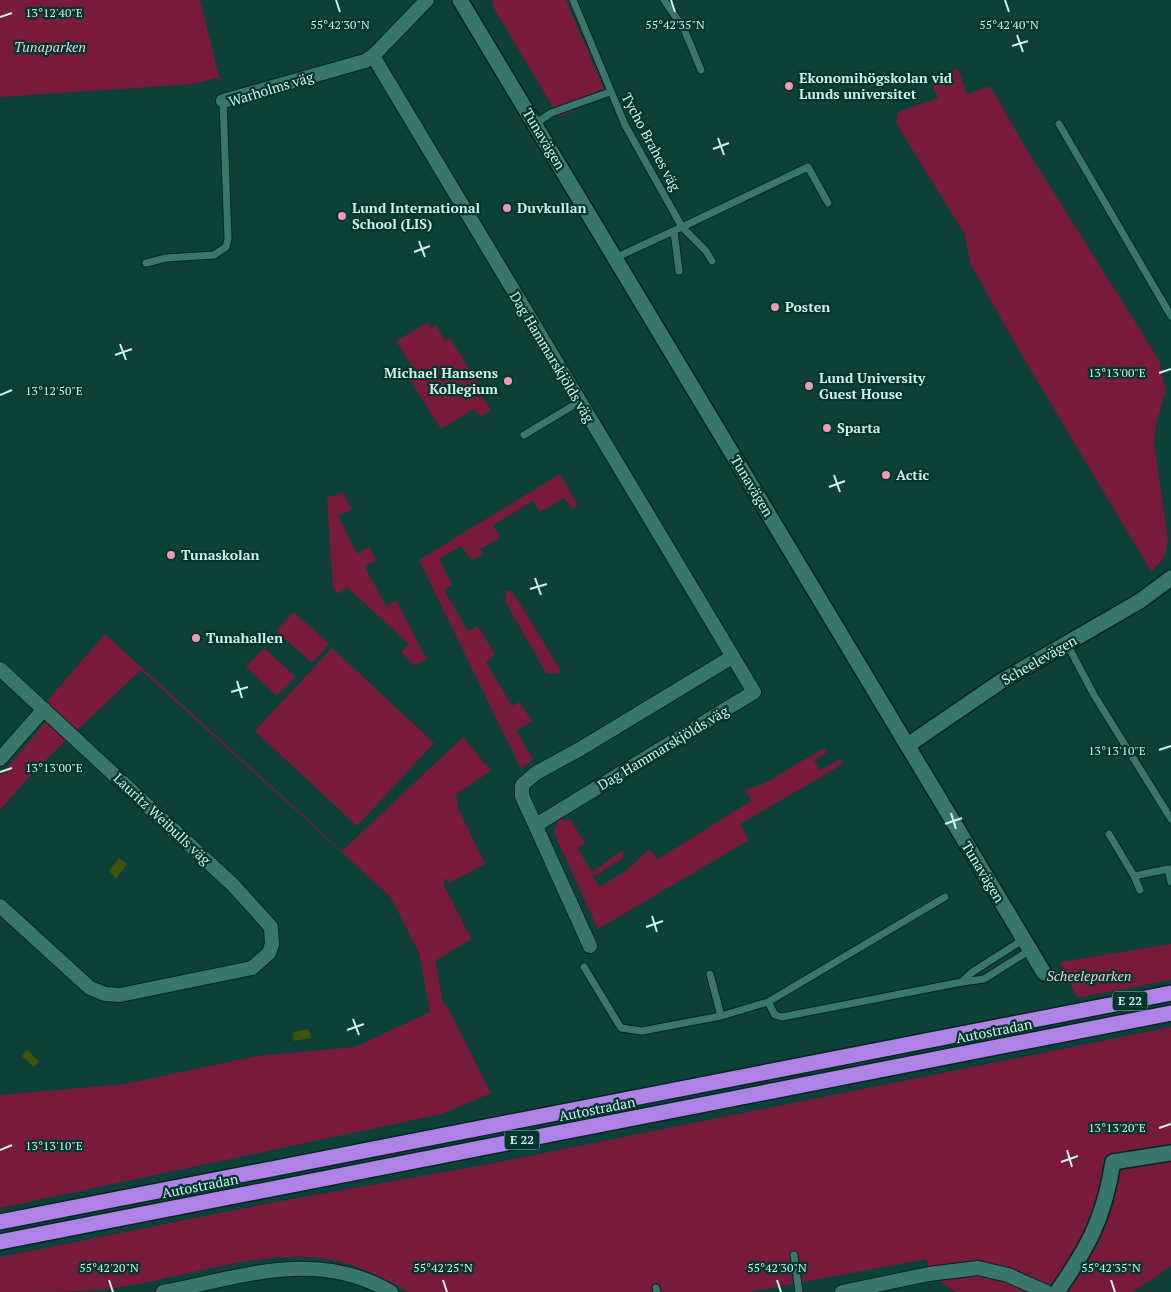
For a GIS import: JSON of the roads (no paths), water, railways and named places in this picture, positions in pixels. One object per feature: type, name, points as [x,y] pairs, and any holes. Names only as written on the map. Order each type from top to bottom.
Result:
[{"type":"highway","name":"Autostradan","points":[[0,1222],[1171,993]]},
{"type":"highway","name":"Autostradan","points":[[0,1242],[1171,1013]]},
{"type":"main road","name":"Tunavägen","points":[[460,0],[1044,973]]},
{"type":"main road","name":"Scheelevägen","points":[[908,745],[1000,682],[1159,589],[1171,578]]},
{"type":"main road","points":[[1057,1292],[1077,1264],[1096,1228],[1108,1191],[1113,1162],[1171,1153]]},
{"type":"street","name":"Warholms väg","points":[[223,101],[341,69],[373,56],[427,0]]},
{"type":"street","name":"Dag Hammarskjölds väg","points":[[373,56],[754,692],[536,825]]},
{"type":"street","points":[[590,946],[521,790],[522,785],[536,773],[580,749],[732,657]]},
{"type":"street","name":"Lauritz Weibulls väg","points":[[0,669],[233,884],[271,927],[273,935],[269,952],[252,968],[128,993],[105,994],[90,988],[0,906]]},
{"type":"street","points":[[0,759],[44,710]]},
{"type":"street","points":[[164,1292],[291,1267],[319,1268],[347,1273],[391,1292]]},
{"type":"street","points":[[842,1292],[929,1274],[978,1268],[1008,1275],[1046,1292]]},
{"type":"lane","name":"Tycho Brahes väg","points":[[573,0],[625,125],[682,227],[706,251],[712,261]]},
{"type":"lane","points":[[664,0],[684,29],[701,70]]},
{"type":"lane","points":[[535,124],[551,113],[610,92]]},
{"type":"lane","name":"Warholms väg","points":[[146,263],[166,258],[214,255],[226,247],[228,239],[223,101]]},
{"type":"lane","points":[[1059,124],[1171,316]]},
{"type":"lane","points":[[615,258],[808,167],[828,204]]},
{"type":"lane","points":[[674,230],[679,271]]},
{"type":"lane","points":[[524,435],[580,402]]},
{"type":"lane","points":[[1067,644],[1094,695],[1171,819]]},
{"type":"lane","points":[[1110,834],[1140,890]]},
{"type":"lane","points":[[1134,876],[1170,869],[1171,882]]},
{"type":"lane","points":[[584,967],[621,1028],[642,1031],[721,1016],[768,1002],[945,897]]},
{"type":"lane","points":[[962,982],[970,973],[1028,944]]},
{"type":"lane","points":[[768,1002],[776,1015],[782,1017],[984,979],[1028,944]]},
{"type":"lane","points":[[710,974],[721,1016]]},
{"type":"lane","points":[[794,1255],[799,1292]]},
{"type":"place","name":"Ekonomihögskolan vid Lunds universitet","points":[[789,86]]},
{"type":"place","name":"Duvkullan","points":[[507,208]]},
{"type":"place","name":"Lund International School (LIS)","points":[[342,216]]},
{"type":"place","name":"Posten","points":[[775,307]]},
{"type":"place","name":"Michael Hansens Kollegium","points":[[508,381]]},
{"type":"place","name":"Lund University Guest House","points":[[809,386]]},
{"type":"place","name":"Sparta","points":[[827,428]]},
{"type":"place","name":"Actic","points":[[886,475]]},
{"type":"place","name":"Tunaskolan","points":[[171,555]]},
{"type":"place","name":"Tunahallen","points":[[196,638]]},
{"type":"park label","name":"Tunaparken","points":[[50,47]]},
{"type":"park label","name":"Scheeleparken","points":[[1089,976]]}]
